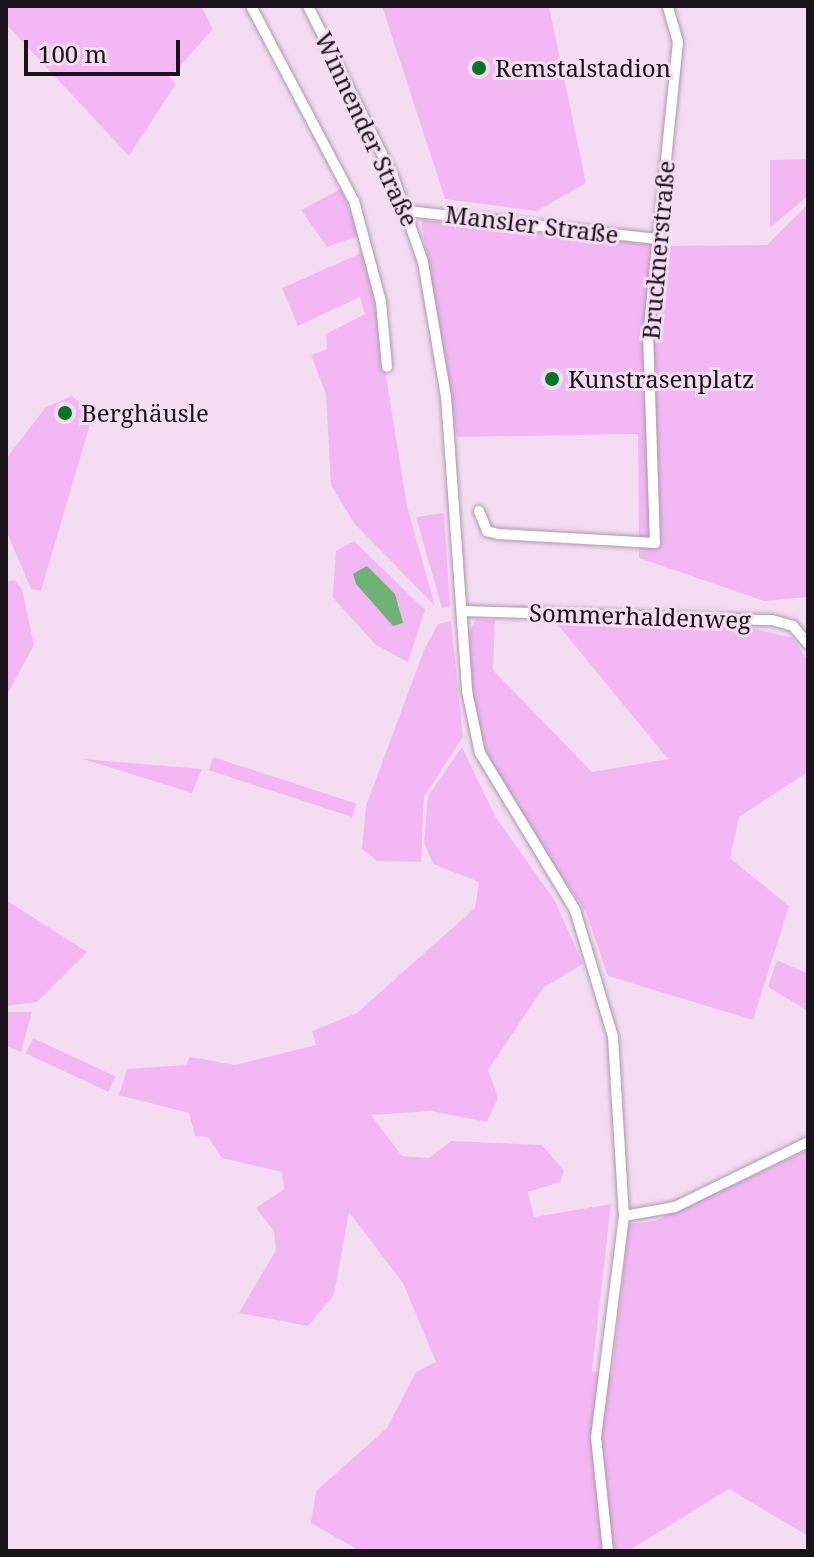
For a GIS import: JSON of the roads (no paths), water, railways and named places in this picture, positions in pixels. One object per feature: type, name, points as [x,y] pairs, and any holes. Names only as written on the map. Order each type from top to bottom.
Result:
[{"type":"street","points":[[251,6],[354,201],[381,302],[387,367]]},
{"type":"street","name":"Winnender Straße","points":[[308,6],[408,211],[446,396],[462,611],[480,753],[575,910],[599,972],[619,1078],[624,1216],[596,1437],[608,1551]]},
{"type":"street","name":"Brucknerstraße","points":[[479,511],[487,531],[498,534],[655,543],[648,337],[678,42],[668,6]]},
{"type":"street","name":"Mansler Straße","points":[[408,211],[656,239]]},
{"type":"street","name":"Sommerhaldenweg","points":[[462,611],[772,620],[793,626],[808,644]]},
{"type":"street","points":[[624,1216],[675,1207],[808,1142]]},
{"type":"place","name":"Remstalstadion","points":[[479,68]]},
{"type":"place","name":"Kunstrasenplatz","points":[[552,379]]},
{"type":"place","name":"Berghäusle","points":[[65,413]]}]
